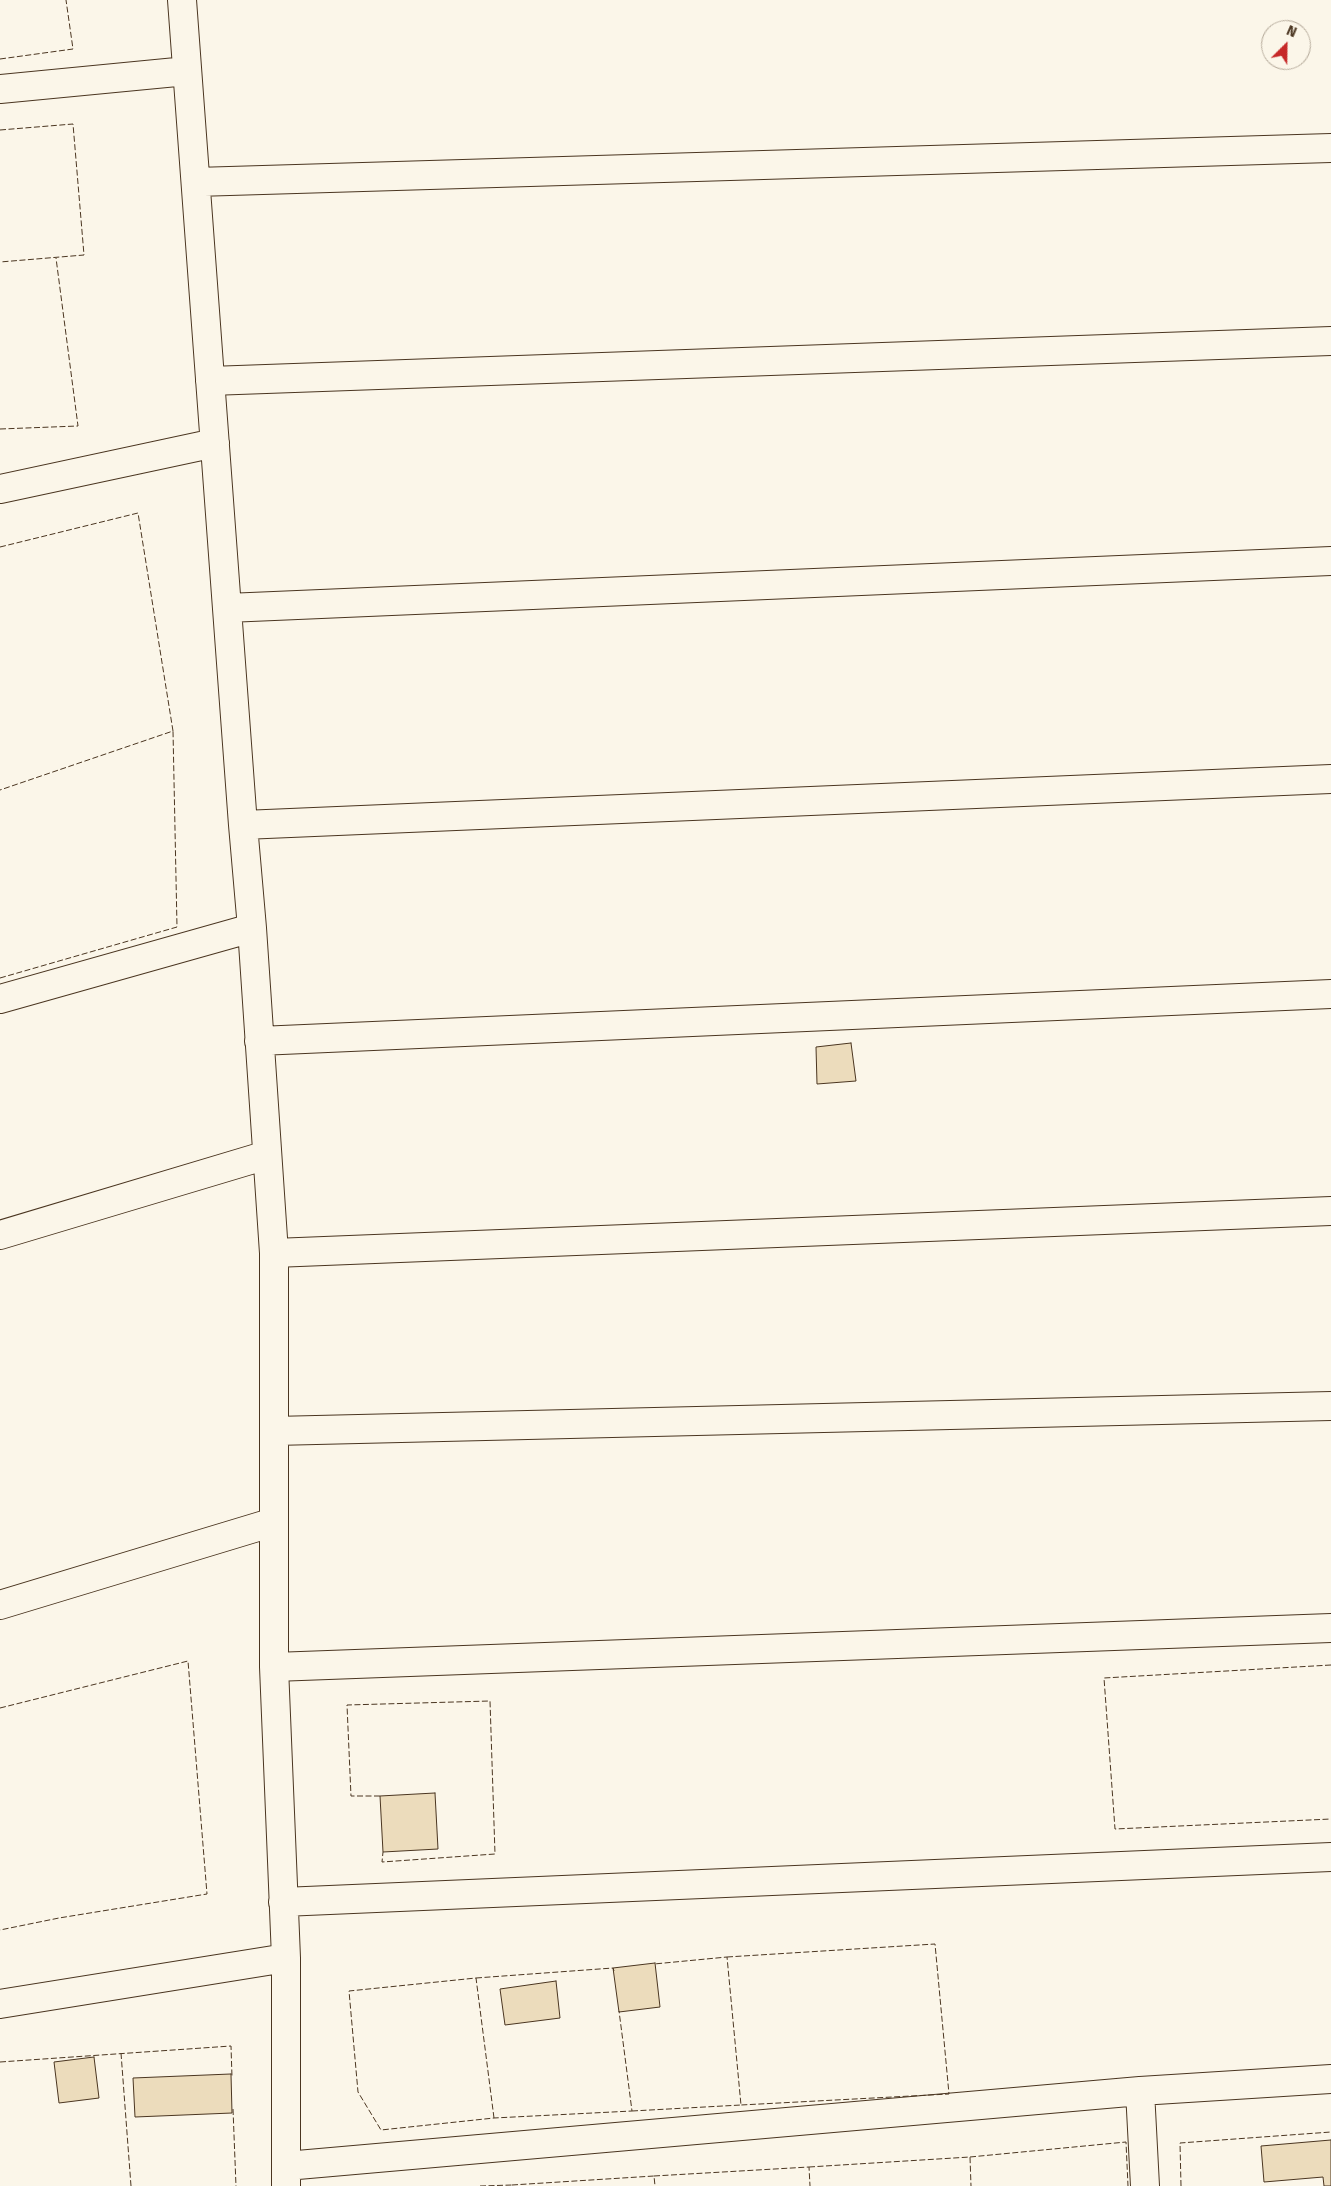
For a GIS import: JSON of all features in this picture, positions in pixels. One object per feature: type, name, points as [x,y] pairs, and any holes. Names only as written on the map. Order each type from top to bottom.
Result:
[{"type":"street","points":[[182,0],[252,928],[258,1041],[274,1253],[274,1667],[286,1958],[286,2176],[1140,2091],[1331,2079]]},
{"type":"street","points":[[0,90],[188,71]]},
{"type":"street","points":[[196,182],[1331,148]]},
{"type":"street","points":[[210,381],[1331,341]]},
{"type":"street","points":[[0,489],[214,443]]},
{"type":"street","points":[[227,608],[1331,561]]},
{"type":"street","points":[[243,826],[1331,779]]},
{"type":"street","points":[[0,999],[252,928]]},
{"type":"street","points":[[258,1041],[1331,994]]},
{"type":"street","points":[[0,1235],[267,1155]]},
{"type":"street","points":[[274,1253],[1331,1211]]},
{"type":"street","points":[[274,1431],[1331,1406]]},
{"type":"street","points":[[0,1606],[274,1522]]},
{"type":"street","points":[[274,1667],[1331,1628]]},
{"type":"street","points":[[284,1902],[1331,1857]]},
{"type":"street","points":[[0,2004],[286,1958]]},
{"type":"street","points":[[1140,2091],[1145,2186]]},
{"type":"building","points":[[851,1043],[856,1081],[817,1084],[816,1047]]},
{"type":"building","points":[[435,1793],[438,1849],[383,1852],[380,1796]]},
{"type":"building","points":[[655,1963],[660,2007],[619,2012],[613,1968]]},
{"type":"building","points":[[556,1981],[560,2018],[505,2025],[500,1989]]},
{"type":"building","points":[[94,2057],[99,2098],[59,2103],[54,2062]]},
{"type":"building","points":[[231,2074],[232,2113],[135,2117],[133,2078]]},
{"type":"building","points":[[1331,2140],[1331,2186],[1324,2186],[1323,2177],[1264,2182],[1261,2146]]},
{"type":"fence","points":[[0,59],[73,49],[66,0]]},
{"type":"fence","points":[[0,130],[73,124],[84,255],[0,262]]},
{"type":"fence","points":[[0,429],[78,426],[56,258]]},
{"type":"fence","points":[[0,547],[138,513],[173,731],[0,790]]},
{"type":"fence","points":[[0,978],[177,927],[173,731]]},
{"type":"fence","points":[[0,1708],[188,1661],[207,1894],[59,1918],[0,1930]]},
{"type":"fence","points":[[1331,1665],[1104,1678],[1115,1829],[1331,1819]]},
{"type":"fence","points":[[380,1796],[351,1796],[347,1705],[490,1701],[495,1854],[382,1862],[383,1852]]},
{"type":"fence","points":[[727,1957],[935,1944],[949,2094],[741,2105]]},
{"type":"fence","points":[[632,2111],[741,2105],[727,1957],[654,1964]]},
{"type":"fence","points":[[476,1978],[613,1968],[614,1971]]},
{"type":"fence","points":[[494,2118],[476,1978],[349,1991],[358,2092],[381,2130],[494,2118],[632,2111],[619,2011]]},
{"type":"fence","points":[[0,2062],[231,2046],[232,2077]]},
{"type":"fence","points":[[121,2053],[131,2186]]},
{"type":"fence","points":[[233,2109],[236,2186]]},
{"type":"fence","points":[[1181,2186],[1180,2143],[1331,2132]]},
{"type":"fence","points":[[970,2157],[1126,2142],[1128,2186]]},
{"type":"fence","points":[[809,2167],[970,2157],[971,2186]]},
{"type":"fence","points":[[654,2176],[809,2167],[810,2186]]},
{"type":"fence","points":[[512,2185],[654,2176],[655,2186]]},
{"type":"fence","points":[[480,2186],[512,2185]]}]
